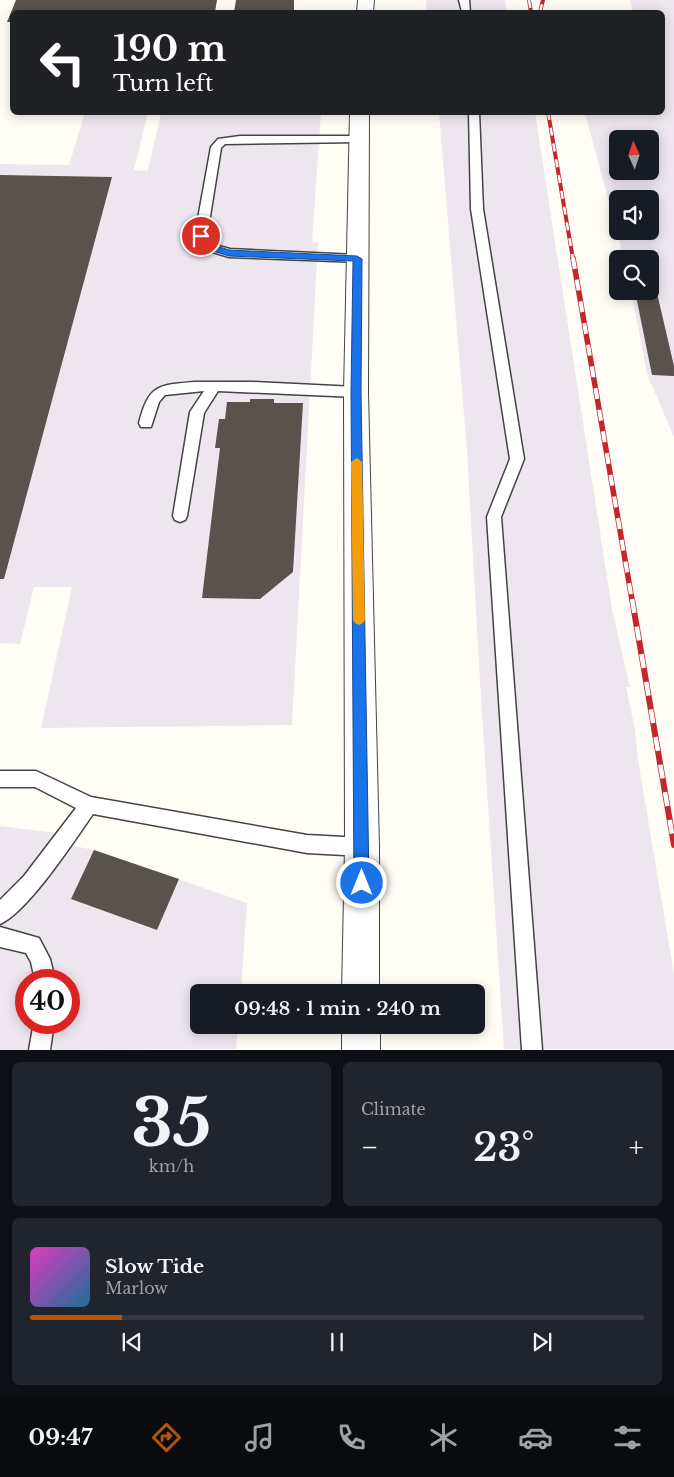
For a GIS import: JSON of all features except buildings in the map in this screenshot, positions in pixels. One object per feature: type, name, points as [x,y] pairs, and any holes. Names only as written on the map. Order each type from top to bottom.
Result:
[{"type":"street","points":[[359,126],[356,392],[362,847],[361,984]]},
{"type":"street","points":[[361,1034],[361,1050]]},
{"type":"lane","points":[[474,115],[476,209],[517,459],[494,517],[532,1050]]},
{"type":"lane","points":[[357,259],[229,253],[206,246],[201,236],[216,147],[222,142],[240,138],[359,126]]},
{"type":"lane","points":[[146,423],[152,403],[160,392],[175,387],[214,386],[356,392]]},
{"type":"lane","points":[[180,516],[195,418],[199,408],[214,386]]},
{"type":"lane","points":[[0,779],[36,780],[89,805],[306,844],[362,847]]},
{"type":"lane","points":[[0,914],[30,883],[89,805]]},
{"type":"lane","points":[[0,937],[32,945],[40,959],[42,969]]},
{"type":"lane","points":[[39,1050],[42,1034]]},
{"type":"shaded area","points":[[426,0],[505,0],[507,10],[427,10]]},
{"type":"shaded area","points":[[630,0],[674,0],[674,437],[647,374],[633,300],[659,300],[659,250],[622,250],[619,240],[659,240],[659,190],[609,190],[609,203],[586,115],[665,115],[665,10],[632,10]]},
{"type":"shaded area","points":[[84,115],[148,115],[134,170],[148,171],[161,115],[321,115],[312,242],[318,242],[292,725],[41,728],[72,587],[34,587],[20,644],[0,643],[0,164],[69,165]]},
{"type":"shaded area","points":[[439,115],[535,115],[612,609],[630,687],[626,687],[635,730],[638,760],[674,974],[674,1049],[504,1049],[467,451]]},
{"type":"shaded area","points":[[0,826],[56,833],[53,842],[94,850],[247,903],[242,984],[190,984],[190,1034],[237,1034],[236,1049],[0,1050]]},
{"type":"railway","points":[[529,0],[531,10]]},
{"type":"railway","points":[[540,10],[543,0]]},
{"type":"railway","points":[[549,115],[573,259]]},
{"type":"railway","points":[[573,258],[632,600]]},
{"type":"railway","points":[[632,599],[674,845]]},
{"type":"slow traffic","points":[[357,462],[359,620]]},
{"type":"route","points":[[201,236],[206,246],[229,253],[357,259],[356,392],[362,883]]}]
